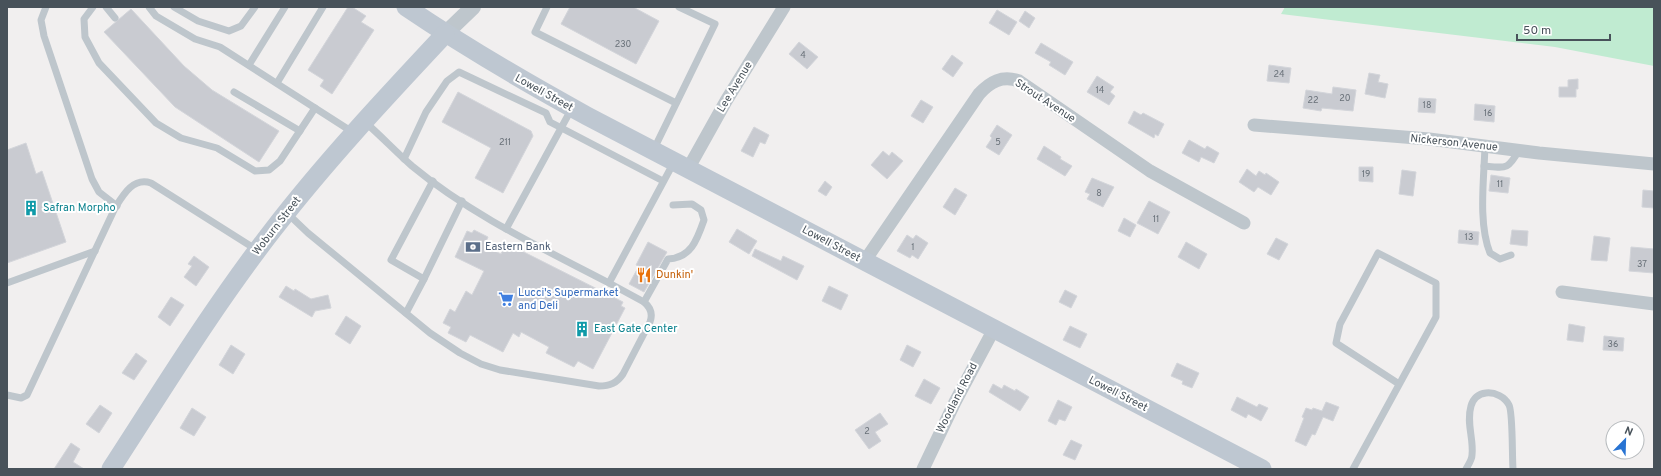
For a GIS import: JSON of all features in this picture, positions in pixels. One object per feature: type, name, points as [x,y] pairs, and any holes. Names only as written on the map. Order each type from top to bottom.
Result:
[{"type":"main road","name":"Lowell Street","points":[[406,7],[445,34],[505,71],[549,105],[572,108],[1262,469]]},
{"type":"main road","name":"Woburn Street","points":[[111,469],[198,335],[257,250],[286,213],[445,34]]},
{"type":"street","name":"Woburn Street","points":[[445,34],[473,7]]},
{"type":"street","name":"Lee Avenue","points":[[681,166],[726,101],[784,7]]},
{"type":"street","name":"Strout Avenue","points":[[864,262],[979,94],[990,83],[1003,79],[1019,81],[1150,170],[1244,223]]},
{"type":"street","name":"Nickerson Avenue","points":[[1254,125],[1429,139],[1654,164]]},
{"type":"street","points":[[1562,292],[1654,304]]},
{"type":"street","name":"Woodland Road","points":[[923,469],[955,402],[994,329]]},
{"type":"lane","points":[[46,7],[41,20],[44,36],[92,179],[99,192],[117,206]]},
{"type":"lane","points":[[93,7],[84,19],[85,37],[99,63],[156,123],[181,138],[217,148],[255,170],[269,170],[280,161],[315,108]]},
{"type":"lane","points":[[106,7],[116,18]]},
{"type":"lane","points":[[149,7],[156,16],[195,39],[220,47],[315,108],[360,128],[433,181],[506,229],[644,302],[651,311],[650,322],[620,378],[613,384],[604,386],[500,370],[480,364],[430,333],[308,233],[286,213]]},
{"type":"lane","points":[[174,7],[198,21],[229,31],[241,26],[255,7]]},
{"type":"lane","points":[[249,65],[285,7]]},
{"type":"lane","points":[[277,83],[323,7]]},
{"type":"lane","points":[[547,7],[535,32],[676,103]]},
{"type":"lane","points":[[653,151],[715,24],[679,7]]},
{"type":"lane","points":[[404,159],[426,112],[446,81],[459,72],[549,105],[550,122],[663,181]]},
{"type":"lane","points":[[234,92],[300,130]]},
{"type":"lane","points":[[506,229],[572,108]]},
{"type":"lane","points":[[1485,146],[1483,222],[1486,243],[1490,254],[1500,259],[1511,255]]},
{"type":"lane","points":[[1484,166],[1503,168],[1512,164],[1519,150]]},
{"type":"lane","points":[[609,283],[663,181],[681,166]]},
{"type":"lane","points":[[424,279],[391,260],[433,181]]},
{"type":"lane","points":[[7,395],[21,398],[27,395],[117,206],[132,185],[148,182],[257,250]]},
{"type":"lane","points":[[406,313],[462,201]]},
{"type":"lane","points":[[644,302],[668,259],[679,258],[690,250],[704,220],[701,210],[692,204],[673,205]]},
{"type":"lane","points":[[7,283],[95,251]]},
{"type":"lane","points":[[1353,469],[1436,317],[1436,283],[1378,253],[1340,324],[1336,343],[1399,384]]},
{"type":"lane","points":[[1466,469],[1472,456],[1469,419],[1471,408],[1478,396],[1484,393],[1491,393],[1504,398],[1510,409],[1513,469]]},
{"type":"green space","points":[[1285,7],[1654,7],[1654,66],[1555,47],[1281,14]]},
{"type":"building","points":[[348,7],[352,7],[366,16],[361,22],[374,30],[332,94],[320,86],[324,80],[308,70]]},
{"type":"building","points":[[570,7],[633,7],[659,21],[636,64],[561,24]]},
{"type":"building","points":[[131,9],[184,66],[212,90],[279,131],[259,162],[175,107],[104,32]]},
{"type":"building","points":[[997,10],[1017,22],[1009,35],[989,23]]},
{"type":"building","points":[[1025,11],[1035,18],[1029,28],[1019,21]]},
{"type":"building","points":[[799,42],[818,57],[807,69],[789,54]]},
{"type":"building","points":[[1041,43],[1073,62],[1065,75],[1049,65],[1051,62],[1035,53]]},
{"type":"building","points":[[952,55],[963,63],[953,77],[942,69]]},
{"type":"building","points":[[1269,65],[1291,68],[1289,83],[1267,81]]},
{"type":"building","points":[[1369,73],[1380,75],[1378,82],[1388,84],[1385,98],[1365,94]]},
{"type":"building","points":[[1097,76],[1114,87],[1110,92],[1115,96],[1109,105],[1087,92]]},
{"type":"building","points":[[1578,79],[1576,97],[1559,97],[1559,87],[1568,87],[1568,80]]},
{"type":"building","points":[[1333,87],[1356,90],[1353,111],[1322,108],[1321,111],[1303,108],[1306,90],[1332,94]]},
{"type":"building","points":[[458,92],[531,131],[533,136],[503,193],[475,178],[491,148],[442,122]]},
{"type":"building","points":[[1419,98],[1436,99],[1435,113],[1418,112]]},
{"type":"building","points":[[921,100],[933,107],[923,123],[911,116]]},
{"type":"building","points":[[1475,104],[1495,106],[1494,122],[1474,120]]},
{"type":"building","points":[[1134,111],[1141,115],[1143,113],[1164,124],[1158,136],[1155,134],[1154,138],[1128,123]]},
{"type":"building","points":[[997,125],[1012,135],[999,155],[986,147],[992,138],[990,136]]},
{"type":"building","points":[[754,127],[769,135],[765,144],[760,142],[753,157],[741,151]]},
{"type":"building","points":[[1189,140],[1205,149],[1207,146],[1219,153],[1214,163],[1201,157],[1199,162],[1182,153]]},
{"type":"building","name":"Safran Morpho","points":[[26,143],[36,174],[42,171],[66,242],[7,263],[7,150]]},
{"type":"building","points":[[1044,146],[1061,157],[1060,159],[1072,166],[1065,176],[1037,159]]},
{"type":"building","points":[[883,151],[889,156],[892,152],[903,161],[887,179],[871,165]]},
{"type":"building","points":[[1359,167],[1373,167],[1373,182],[1359,181]]},
{"type":"building","points":[[1247,169],[1256,176],[1259,171],[1265,175],[1266,173],[1279,182],[1271,195],[1258,187],[1254,192],[1239,182]]},
{"type":"building","points":[[1402,170],[1416,172],[1413,196],[1399,194]]},
{"type":"building","points":[[1491,175],[1510,178],[1508,193],[1489,191]]},
{"type":"building","points":[[1092,178],[1114,187],[1103,207],[1087,199],[1090,194],[1085,192]]},
{"type":"building","points":[[825,181],[832,187],[826,196],[818,191]]},
{"type":"building","points":[[955,188],[967,195],[955,215],[943,207]]},
{"type":"building","points":[[1643,190],[1654,191],[1654,208],[1642,207]]},
{"type":"building","points":[[1149,201],[1170,212],[1158,234],[1137,223]]},
{"type":"building","points":[[1124,218],[1136,225],[1130,237],[1118,231]]},
{"type":"building","points":[[737,229],[757,241],[749,254],[729,242]]},
{"type":"building","points":[[474,230],[488,237],[484,246],[501,254],[506,243],[623,302],[621,306],[625,308],[593,369],[578,361],[574,367],[546,353],[549,347],[521,332],[519,337],[513,333],[503,352],[470,335],[466,342],[448,333],[451,327],[443,323],[450,309],[455,312],[466,291],[472,295],[484,271],[455,257],[467,231],[472,233]]},
{"type":"building","points":[[1459,230],[1479,232],[1478,245],[1458,243]]},
{"type":"building","points":[[1512,230],[1528,231],[1527,246],[1510,244]]},
{"type":"building","points":[[907,235],[913,239],[916,235],[928,243],[918,259],[912,255],[910,258],[897,251]]},
{"type":"building","points":[[1594,236],[1610,238],[1607,261],[1591,260]]},
{"type":"building","points":[[1276,238],[1288,244],[1279,260],[1267,254]]},
{"type":"building","name":"Dunkin'","points":[[648,242],[667,252],[644,292],[629,284],[639,266],[636,265]]},
{"type":"building","points":[[1186,242],[1207,254],[1199,269],[1178,257]]},
{"type":"building","points":[[1631,247],[1654,249],[1654,273],[1629,271]]},
{"type":"building","points":[[755,249],[781,261],[783,256],[804,266],[797,280],[752,256]]},
{"type":"building","points":[[194,256],[209,267],[196,286],[184,277],[192,266],[188,264]]},
{"type":"building","points":[[286,286],[294,291],[295,289],[311,299],[328,295],[331,308],[315,311],[312,317],[279,297]]},
{"type":"building","points":[[829,286],[848,295],[841,310],[822,301]]},
{"type":"building","points":[[1065,290],[1077,296],[1071,308],[1059,302]]},
{"type":"building","points":[[171,297],[184,305],[170,326],[158,317]]},
{"type":"building","points":[[346,316],[361,326],[350,344],[335,334]]},
{"type":"building","points":[[1569,324],[1585,327],[1583,342],[1567,340]]},
{"type":"building","points":[[1070,326],[1087,334],[1080,348],[1063,340]]},
{"type":"building","points":[[1604,336],[1624,338],[1623,351],[1603,350]]},
{"type":"building","points":[[231,345],[245,354],[233,374],[219,365]]},
{"type":"building","points":[[907,345],[921,352],[913,367],[900,360]]},
{"type":"building","points":[[136,353],[147,361],[134,380],[122,373]]},
{"type":"building","points":[[1177,363],[1199,373],[1192,388],[1182,384],[1183,381],[1171,376]]},
{"type":"building","points":[[924,379],[940,388],[931,404],[915,396]]},
{"type":"building","points":[[993,384],[1002,389],[1004,385],[1015,391],[1016,389],[1029,397],[1020,411],[989,392]]},
{"type":"building","points":[[1237,397],[1257,407],[1259,404],[1268,408],[1261,421],[1248,414],[1246,418],[1231,410]]},
{"type":"building","points":[[1058,400],[1072,407],[1065,421],[1059,419],[1056,425],[1048,421]]},
{"type":"building","points":[[1326,402],[1339,407],[1333,421],[1323,417],[1315,435],[1312,434],[1306,446],[1295,441],[1304,418],[1302,417],[1306,408],[1312,410],[1313,408],[1322,411]]},
{"type":"building","points":[[100,405],[112,413],[99,433],[86,424]]},
{"type":"building","points":[[192,408],[206,417],[194,436],[180,428]]},
{"type":"building","points":[[880,413],[888,424],[875,432],[881,441],[869,449],[855,430]]},
{"type":"building","points":[[1071,440],[1082,445],[1075,460],[1063,455]]},
{"type":"building","points":[[71,443],[80,449],[73,462],[84,469],[54,469]]},
{"type":"place","name":"Safran Morpho","points":[[31,208]]},
{"type":"place","name":"Eastern Bank","points":[[473,247]]},
{"type":"place","name":"Dunkin'","points":[[644,275]]},
{"type":"place","name":"Lucci's Supermarket and Deli","points":[[506,299]]},
{"type":"place","name":"East Gate Center","points":[[582,329]]}]
